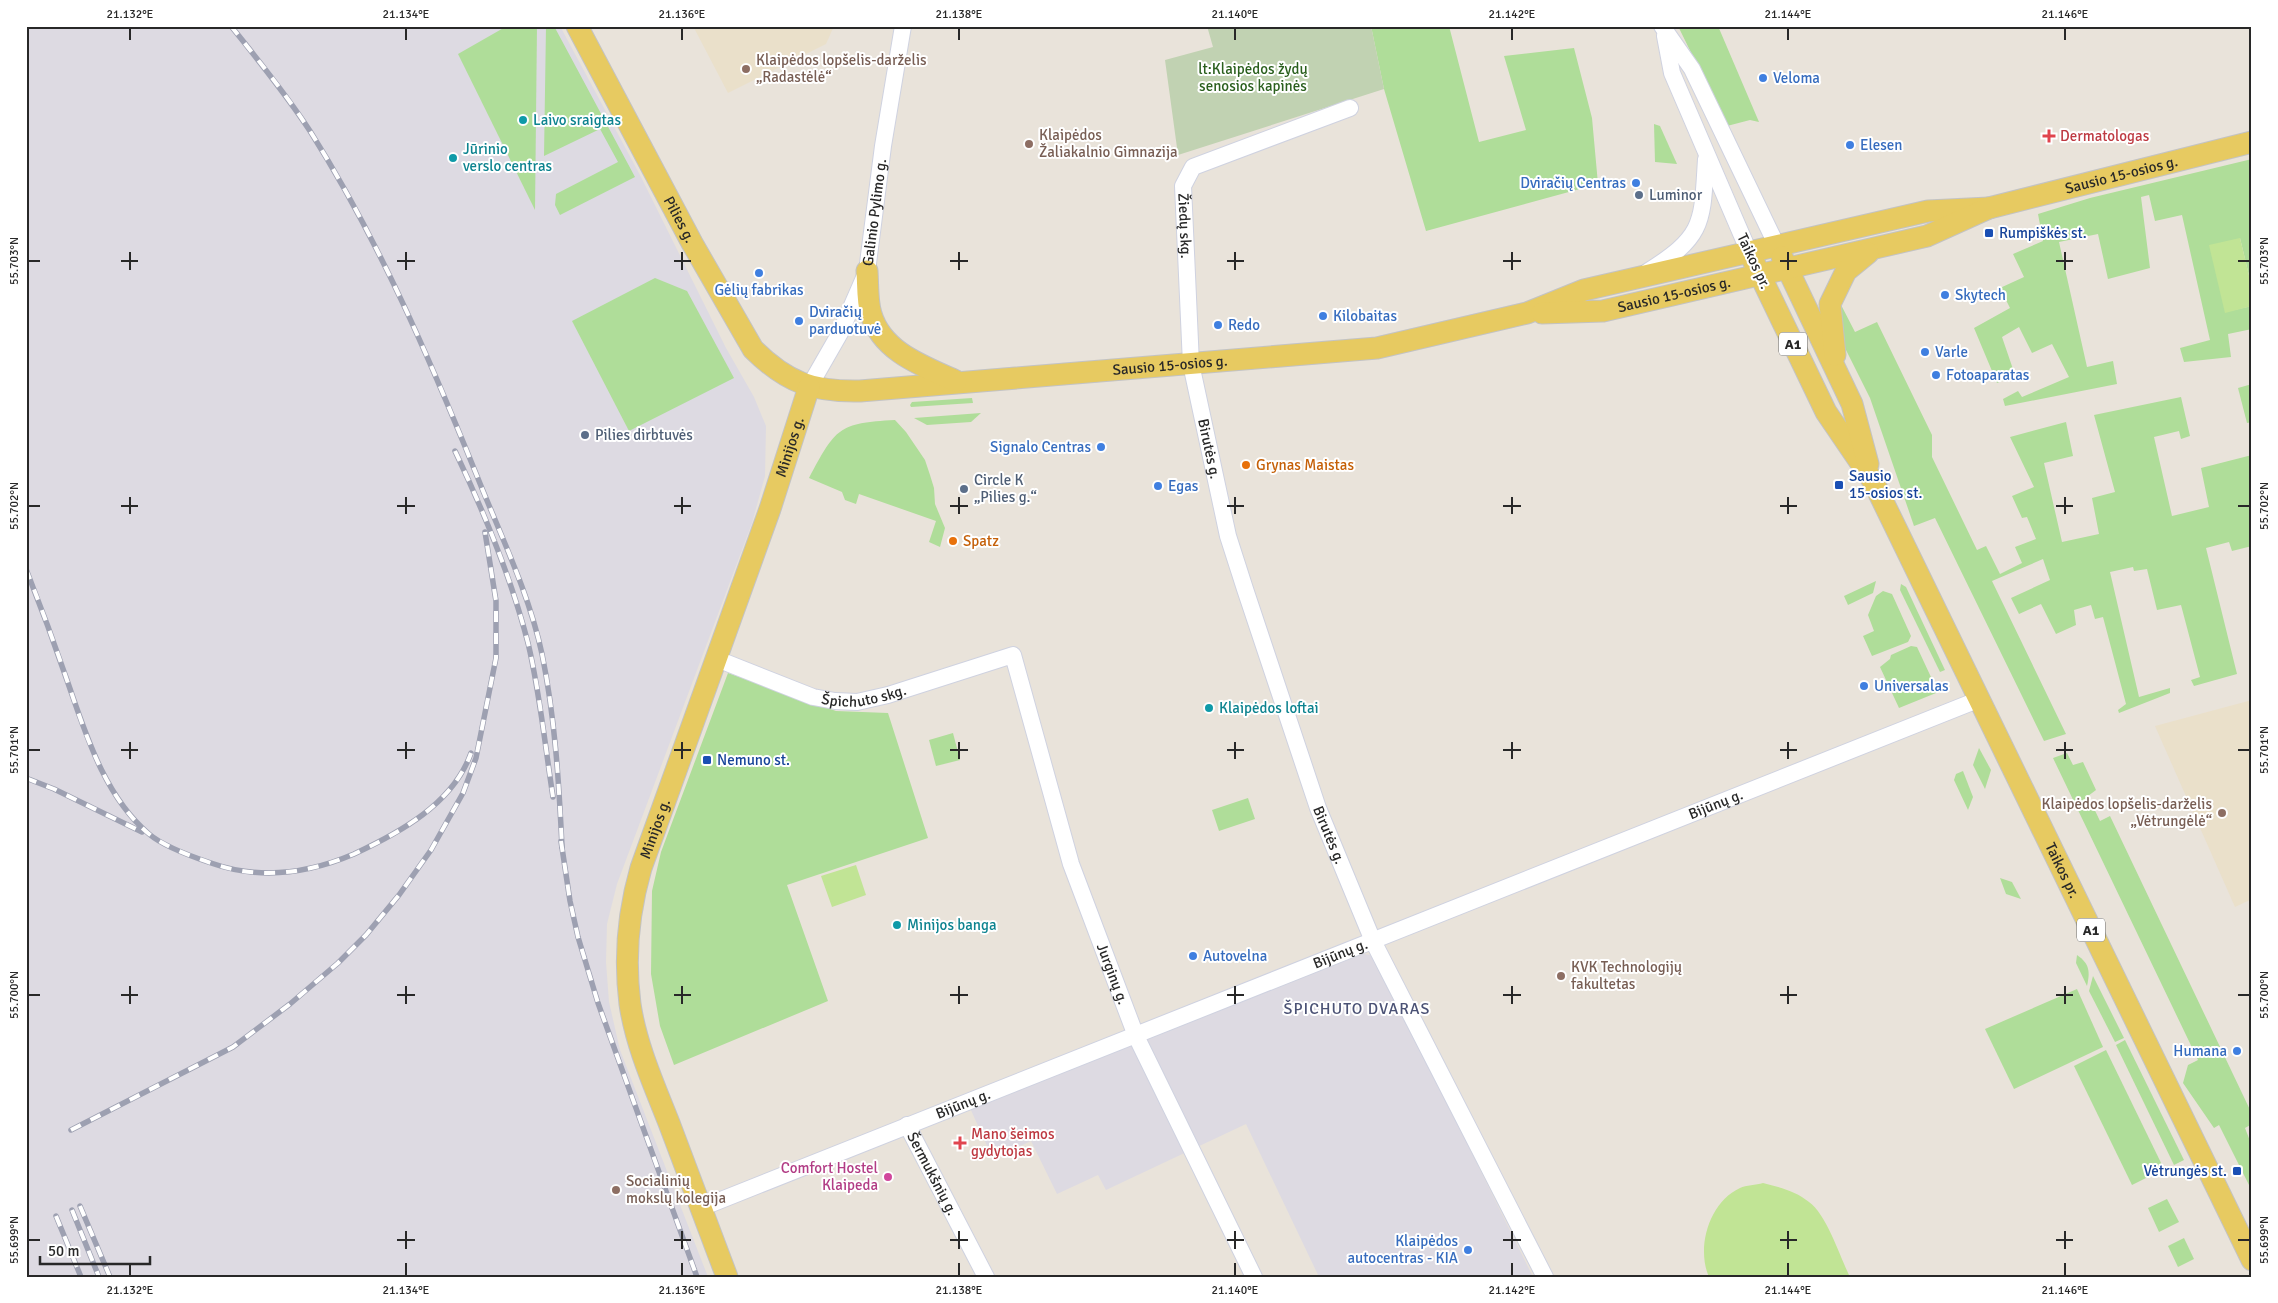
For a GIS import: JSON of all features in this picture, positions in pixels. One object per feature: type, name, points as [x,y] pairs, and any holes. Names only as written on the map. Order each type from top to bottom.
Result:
[{"type":"main road","name":"Pilies g.","points":[[577,26],[692,243],[753,350],[766,363],[809,387]]},
{"type":"main road","name":"Sausio 15-osios g.","points":[[1527,314],[1603,311],[1877,248],[1927,236],[1989,208],[2252,142]]},
{"type":"main road","name":"Sausio 15-osios g.","points":[[809,387],[835,391],[860,391],[1377,348],[1527,314],[1584,290],[1928,211],[1989,208]]},
{"type":"main road","name":"Taikos pr.","points":[[1778,246],[1787,269],[1852,404],[1873,481]]},
{"type":"main road","points":[[1836,370],[1830,304],[1846,271],[1877,248]]},
{"type":"main road","name":"Taikos pr.","points":[[1749,252],[1826,412],[1873,481],[2252,1260]]},
{"type":"main road","points":[[867,271],[871,312],[878,331],[891,346],[904,355],[956,382]]},
{"type":"main road","name":"Minijos g.","points":[[727,1277],[653,1084],[636,1030],[630,1005],[627,953],[633,896],[641,868],[770,509],[809,387]]},
{"type":"street","name":"Galinio Pylimo g.","points":[[809,387],[840,333],[867,271],[883,146],[903,26]]},
{"type":"street","name":"Taikos pr.","points":[[1662,27],[1672,73],[1749,252]]},
{"type":"street","name":"Taikos pr.","points":[[1662,27],[1692,69],[1778,246]]},
{"type":"street","name":"Žiedų skg.","points":[[1191,364],[1183,186],[1194,167],[1350,108]]},
{"type":"street","points":[[1636,278],[1667,260],[1685,245],[1695,231],[1702,216],[1706,154]]},
{"type":"street","name":"Birutės g.","points":[[1191,364],[1228,536],[1318,808],[1374,941],[1546,1277]]},
{"type":"street","name":"Špichuto skg.","points":[[717,659],[813,696],[835,702],[857,702],[888,695],[1013,655]]},
{"type":"street","name":"Jurginų g.","points":[[1013,655],[1071,864],[1136,1036],[1254,1277]]},
{"type":"street","name":"Bijūnų g.","points":[[701,1208],[1847,751],[1980,700]]},
{"type":"street","name":"Šermukšnių g.","points":[[907,1125],[986,1277]]},
{"type":"shaded area","points":[[26,26],[560,26],[641,177],[726,348],[754,397],[766,426],[765,476],[752,523],[617,884],[607,924],[606,962],[609,1002],[620,1050],[708,1277],[26,1277]]},
{"type":"shaded area","name":"Klaipėdos lopšelis-darželis „Radastėlė“","points":[[693,26],[834,26],[826,44],[728,93]]},
{"type":"shaded area","name":"Klaipėdos lopšelis-darželis „Vėtrungėlė“","points":[[2252,700],[2252,899],[2235,907],[2155,726]]},
{"type":"shaded area","points":[[1363,954],[1372,955],[1377,962],[1533,1277],[1319,1277],[1246,1124],[1106,1190],[1098,1175],[1057,1194],[1031,1141],[993,1159],[970,1108]]},
{"type":"green space","points":[[507,26],[537,26],[535,210],[458,54]]},
{"type":"green space","points":[[546,26],[554,26],[635,177],[560,215],[555,205],[556,194],[618,162],[600,129],[544,156]]},
{"type":"green space","name":"lt:Klaipėdos žydų senosios kapinės","points":[[1207,26],[1371,26],[1384,89],[1178,155],[1165,60],[1213,47]]},
{"type":"green space","points":[[1371,26],[1449,26],[1479,142],[1526,130],[1504,56],[1574,48],[1592,118],[1598,184],[1426,231],[1384,89]]},
{"type":"green space","points":[[1678,26],[1718,26],[1759,122],[1750,120],[1727,126]]},
{"type":"green space","points":[[1654,124],[1660,126],[1677,164],[1655,162]]},
{"type":"green space","points":[[2252,159],[2252,288],[2240,238],[2225,312],[2252,306],[2252,329],[2228,334],[2231,357],[2184,362],[2180,348],[2210,340],[2182,215],[2155,221],[2149,195],[2141,197],[2150,268],[2108,279],[2098,234],[2059,242],[2087,367],[2113,361],[2117,384],[2005,406],[2003,399],[2018,391],[2022,397],[2069,377],[2052,344],[2032,353],[2019,327],[2002,337],[2015,375],[1997,383],[1974,328],[2010,308],[2000,288],[2024,277],[2013,254],[2043,241],[2038,214],[2090,198]]},
{"type":"green space","points":[[2240,238],[2252,288],[2252,306],[2225,313],[2209,245]]},
{"type":"green space","points":[[655,278],[687,291],[734,378],[629,431],[572,321]]},
{"type":"green space","points":[[1838,299],[1855,332],[1877,322],[1932,435],[1932,457],[1977,550],[1986,546],[2000,574],[2022,563],[2015,547],[2036,539],[2027,517],[2022,518],[2012,496],[2034,487],[2010,437],[2066,422],[2073,456],[2044,463],[2062,542],[2099,534],[2092,498],[2115,492],[2094,415],[2181,397],[2190,436],[2181,439],[2179,431],[2154,437],[2172,516],[2209,507],[2201,468],[2252,455],[2252,546],[2232,551],[2229,542],[2206,548],[2237,674],[2194,686],[2191,680],[2200,677],[2181,605],[2157,610],[2147,569],[2134,571],[2133,567],[2110,572],[2139,697],[2170,688],[2170,693],[2119,713],[2118,710],[2126,704],[2103,617],[2095,619],[2091,605],[2074,610],[2076,625],[2056,634],[2041,604],[2019,614],[2011,598],[2050,580],[2043,559],[1992,581],[2066,734],[2044,741],[1935,518],[1914,526],[1870,398],[1838,334]]},
{"type":"green space","points":[[2252,384],[2252,422],[2247,423],[2238,388]]},
{"type":"green space","points":[[972,398],[973,403],[911,407],[910,405],[912,402]]},
{"type":"green space","points":[[981,413],[971,422],[927,425],[914,418]]},
{"type":"green space","points":[[895,420],[906,432],[925,460],[934,488],[935,504],[945,528],[940,547],[929,542],[936,521],[859,494],[856,504],[845,500],[842,492],[809,478],[826,448],[841,431],[861,423]]},
{"type":"green space","points":[[1876,581],[1873,593],[1848,605],[1844,596]]},
{"type":"green space","points":[[1901,584],[1906,587],[1945,670],[1940,672],[1900,590]]},
{"type":"green space","points":[[1883,591],[1892,594],[1911,636],[1908,642],[1872,656],[1863,636],[1874,631],[1868,615],[1876,596]]},
{"type":"green space","points":[[1911,646],[1917,647],[1937,690],[1936,693],[1899,708],[1880,667],[1890,659],[1891,655]]},
{"type":"green space","points":[[728,673],[836,711],[888,713],[928,838],[787,885],[828,1001],[674,1065],[660,1026],[651,974],[652,891],[661,852]]},
{"type":"green space","points":[[953,733],[960,760],[936,766],[929,740]]},
{"type":"green space","points":[[1979,748],[1991,770],[1985,789],[1973,765]]},
{"type":"green space","points":[[2067,753],[2073,765],[2083,762],[2096,790],[2088,796],[2100,821],[2110,816],[2252,1114],[2252,1124],[2245,1128],[2252,1146],[2252,1191],[2219,1125],[2214,1128],[2183,1083],[2188,1065],[2198,1060],[2053,758]]},
{"type":"green space","points":[[1963,771],[1973,797],[1968,810],[1954,780],[1956,774]]},
{"type":"green space","points":[[1248,798],[1255,819],[1219,831],[1212,810]]},
{"type":"green space","points":[[856,865],[866,895],[832,907],[821,876]]},
{"type":"green space","points":[[2000,878],[2012,882],[2021,899],[2006,894]]},
{"type":"green space","points":[[2077,955],[2087,965],[2089,977],[2087,986],[2076,963]]},
{"type":"green space","points":[[2093,976],[2124,1038],[2115,1042],[2089,991]]},
{"type":"green space","points":[[2077,989],[2103,1047],[2014,1089],[1985,1029]]},
{"type":"green space","points":[[2125,1040],[2184,1160],[2174,1165],[2116,1045]]},
{"type":"green space","points":[[2106,1050],[2164,1169],[2132,1185],[2074,1066]]},
{"type":"green space","points":[[1763,1183],[1793,1192],[1816,1208],[1827,1226],[1850,1277],[1709,1277],[1704,1253],[1708,1227],[1713,1215],[1729,1195],[1742,1187]]},
{"type":"green space","points":[[2167,1199],[2179,1222],[2159,1232],[2148,1208]]},
{"type":"green space","points":[[2184,1238],[2194,1259],[2178,1267],[2168,1246]]},
{"type":"railway","points":[[231,26],[301,117],[358,214],[421,343],[513,564],[530,609],[542,654],[556,750],[562,847]]},
{"type":"railway","points":[[455,451],[496,545],[521,618],[536,681],[553,797]]},
{"type":"railway","points":[[71,1130],[233,1047],[290,1004],[338,963],[366,935],[399,895],[431,850],[463,793],[476,758],[496,658],[496,601],[485,532]]},
{"type":"railway","points":[[26,569],[90,744],[109,784],[120,802],[134,819],[149,834],[170,847],[211,863],[247,872],[265,873],[301,870],[336,861],[389,837],[423,815],[451,787],[463,771],[471,753]]},
{"type":"railway","points":[[26,778],[54,789],[142,832]]},
{"type":"railway","points":[[561,841],[570,901],[578,937],[598,1003],[697,1277]]},
{"type":"railway","points":[[80,1206],[110,1277]]},
{"type":"railway","points":[[72,1210],[99,1277]]},
{"type":"railway","points":[[56,1216],[81,1277]]},
{"type":"place","name":"Klaipėdos lopšelis-darželis „Radastėlė“","points":[[746,69]]},
{"type":"place","name":"Veloma","points":[[1763,78]]},
{"type":"place","name":"Laivo sraigtas","points":[[523,120]]},
{"type":"place","name":"Dermatologas","points":[[2049,136]]},
{"type":"place","name":"Klaipėdos Žaliakalnio Gimnazija","points":[[1029,144]]},
{"type":"place","name":"Elesen","points":[[1850,145]]},
{"type":"place","name":"Jūrinio verslo centras","points":[[453,158]]},
{"type":"place","name":"Dviračių Centras","points":[[1636,183]]},
{"type":"place","name":"Luminor","points":[[1639,195]]},
{"type":"place","name":"Rumpiškės st.","points":[[1989,233]]},
{"type":"place","name":"Gėlių fabrikas","points":[[759,273]]},
{"type":"place","name":"Skytech","points":[[1945,295]]},
{"type":"place","name":"Kilobaitas","points":[[1323,316]]},
{"type":"place","name":"Dviračių parduotuvė","points":[[799,321]]},
{"type":"place","name":"Redo","points":[[1218,325]]},
{"type":"place","name":"Varle","points":[[1925,352]]},
{"type":"place","name":"Fotoaparatas","points":[[1936,375]]},
{"type":"place","name":"Pilies dirbtuvės","points":[[585,435]]},
{"type":"place","name":"Signalo Centras","points":[[1101,447]]},
{"type":"place","name":"Grynas Maistas","points":[[1246,465]]},
{"type":"place","name":"Sausio 15-osios st.","points":[[1839,485]]},
{"type":"place","name":"Egas","points":[[1158,486]]},
{"type":"place","name":"Circle K „Pilies g.“","points":[[964,489]]},
{"type":"place","name":"Spatz","points":[[953,541]]},
{"type":"place","name":"Universalas","points":[[1864,686]]},
{"type":"place","name":"Klaipėdos loftai","points":[[1209,708]]},
{"type":"place","name":"Nemuno st.","points":[[707,760]]},
{"type":"place","name":"Klaipėdos lopšelis-darželis „Vėtrungėlė“","points":[[2222,813]]},
{"type":"place","name":"Minijos banga","points":[[897,925]]},
{"type":"place","name":"Autovelna","points":[[1193,956]]},
{"type":"place","name":"KVK Technologijų fakultetas","points":[[1561,976]]},
{"type":"place","name":"Humana","points":[[2237,1051]]},
{"type":"place","name":"Mano šeimos gydytojas","points":[[960,1143]]},
{"type":"place","name":"Vėtrungės st.","points":[[2237,1171]]},
{"type":"place","name":"Comfort Hostel Klaipeda","points":[[888,1177]]},
{"type":"place","name":"Socialinių mokslų kolegija","points":[[616,1190]]},
{"type":"place","name":"Klaipėdos autocentras - KIA","points":[[1468,1250]]},
{"type":"district","name":"ŠPICHUTO DVARAS","points":[[1357,1008]]}]
